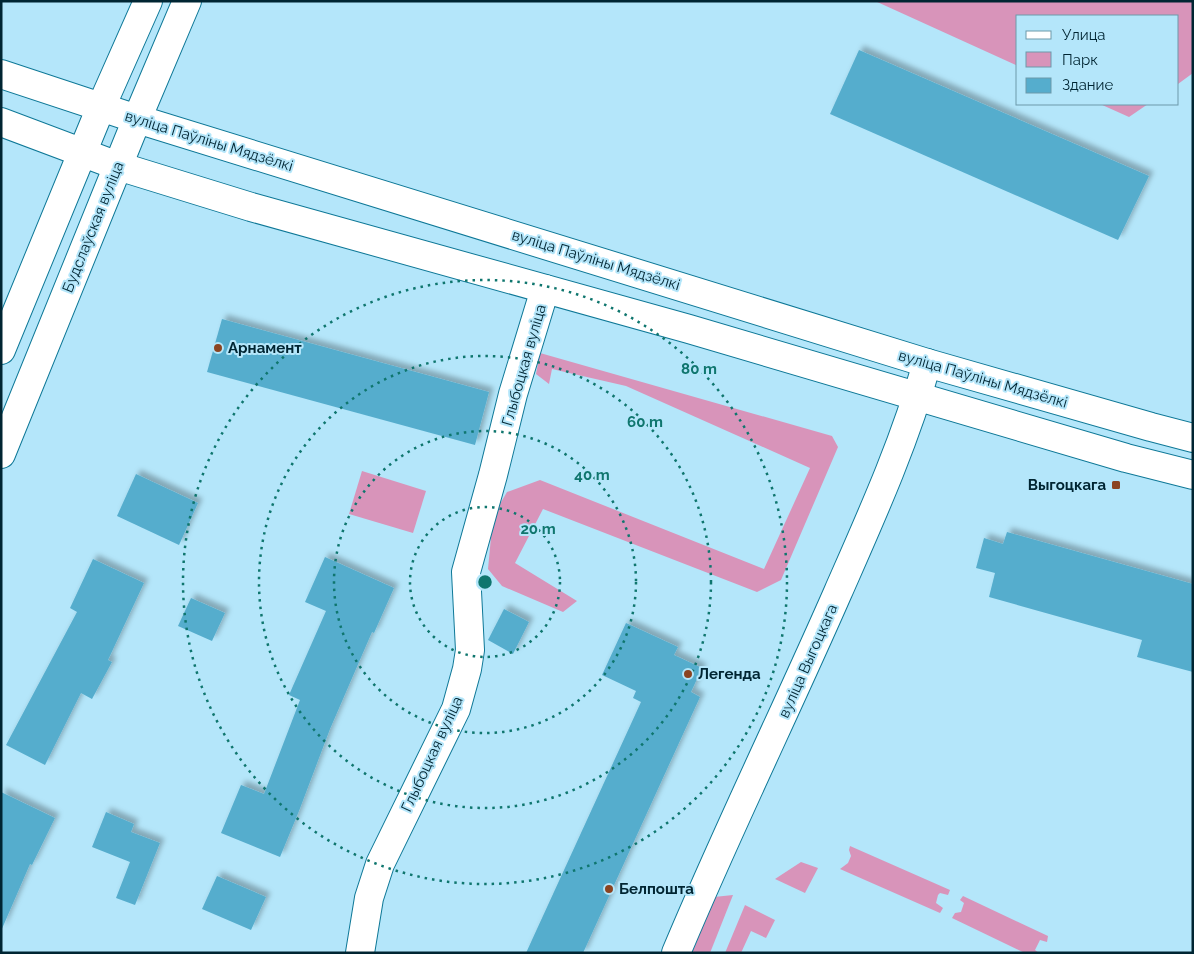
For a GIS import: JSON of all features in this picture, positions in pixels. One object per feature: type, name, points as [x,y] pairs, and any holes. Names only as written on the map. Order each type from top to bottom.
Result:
[{"type":"street","points":[[1,350],[101,107],[148,1]]},
{"type":"street","name":"Будслаўская вуліца","points":[[1,454],[187,1]]},
{"type":"street","name":"вуліца Паўліны Мядзёлкі","points":[[1,74],[137,119],[927,363],[1141,425],[1193,438]]},
{"type":"street","points":[[1,122],[118,166],[251,207],[699,332],[1126,458],[1193,475]]},
{"type":"street","name":"Глыбоцкая вуліца","points":[[360,953],[368,898],[380,864],[456,709],[470,650],[466,572],[494,475],[514,394],[545,290]]},
{"type":"street","name":"вуліца Выгоцкага","points":[[676,953],[712,868],[854,557],[897,455],[918,396],[927,363]]},
{"type":"green space","points":[[875,1],[1193,1],[1193,73],[1179,83],[1179,15],[1016,15],[1016,65]]},
{"type":"green space","points":[[1102,105],[1147,105],[1129,117]]},
{"type":"green space","points":[[540,353],[832,436],[838,447],[781,580],[757,592],[543,509],[515,563],[577,601],[563,612],[502,586],[488,569],[493,516],[507,492],[540,480],[764,569],[810,468],[626,386],[552,369],[549,384],[536,374]]},
{"type":"green space","points":[[362,471],[426,491],[413,533],[349,514]]},
{"type":"green space","points":[[850,846],[950,890],[948,895],[940,893],[938,895],[936,903],[943,908],[940,913],[840,869],[848,863],[851,856]]},
{"type":"green space","points":[[801,862],[818,868],[805,893],[775,879]]},
{"type":"green space","points":[[733,895],[710,953],[692,953],[714,897]]},
{"type":"green space","points":[[963,896],[1048,936],[1047,942],[1040,940],[1035,950],[1039,953],[1025,953],[952,918],[955,913],[961,912],[964,903],[960,900]]},
{"type":"green space","points":[[745,905],[775,920],[766,938],[751,931],[741,953],[725,953]]},
{"type":"building","points":[[859,50],[1149,176],[1118,240],[830,114]]},
{"type":"building","points":[[222,319],[489,392],[475,445],[207,372]]},
{"type":"building","points":[[136,474],[198,503],[179,545],[117,516]]},
{"type":"building","points":[[1007,532],[1193,584],[1193,672],[1137,657],[1142,640],[989,597],[995,573],[976,568],[984,538],[1003,544]]},
{"type":"building","points":[[325,557],[394,588],[374,633],[372,632],[330,729],[280,857],[221,833],[241,785],[264,794],[300,700],[289,695],[326,611],[305,602]]},
{"type":"building","points":[[93,559],[144,583],[108,660],[112,662],[92,699],[81,693],[45,765],[6,745],[77,612],[70,608]]},
{"type":"building","points":[[191,598],[225,613],[212,641],[178,626]]},
{"type":"building","points":[[504,609],[529,622],[513,654],[488,640]]},
{"type":"building","points":[[626,623],[678,647],[674,655],[702,668],[691,692],[700,697],[583,953],[526,953],[641,702],[633,698],[636,691],[602,675]]},
{"type":"building","points":[[1,792],[55,818],[32,865],[30,864],[1,931]]},
{"type":"building","points":[[106,812],[134,824],[131,832],[160,843],[135,905],[116,898],[130,862],[92,847]]},
{"type":"building","points":[[217,876],[266,897],[251,930],[202,909]]},
{"type":"place","name":"Арнамент","points":[[218,348]]},
{"type":"place","name":"Выгоцкага","points":[[1116,485]]},
{"type":"place","name":"Легенда","points":[[688,674]]},
{"type":"place","name":"Белпошта","points":[[609,889]]}]
